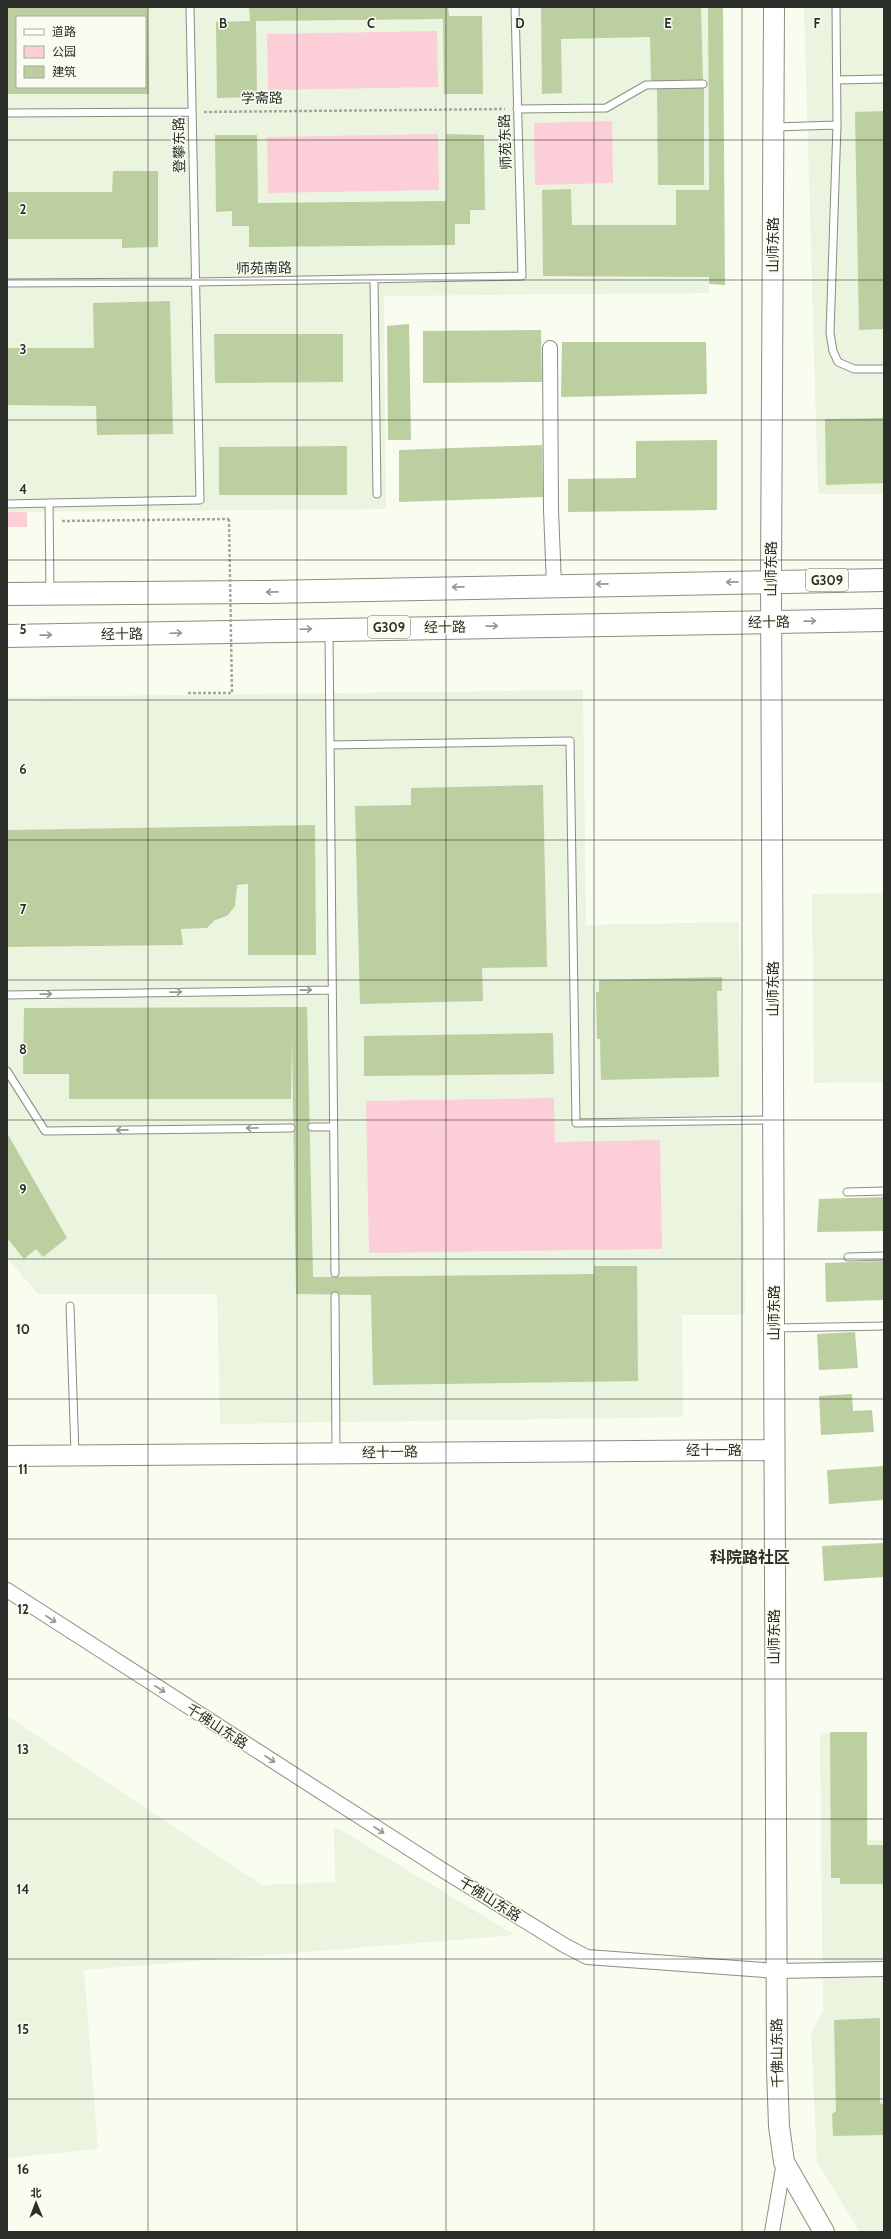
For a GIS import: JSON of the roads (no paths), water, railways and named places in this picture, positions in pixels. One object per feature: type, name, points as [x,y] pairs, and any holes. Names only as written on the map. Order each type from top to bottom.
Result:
[{"type":"highway","name":"G309","points":[[7,594],[268,592],[554,585],[884,580]]},
{"type":"highway","name":"经十路","points":[[7,636],[329,628],[884,620]]},
{"type":"main road","name":"山师东路","points":[[774,7],[771,622],[774,1120],[773,1450],[777,1971]]},
{"type":"main road","name":"经十一路","points":[[7,1456],[773,1450]]},
{"type":"main road","name":"千佛山东路","points":[[777,1971],[781,2150],[784,2162],[824,2232]]},
{"type":"street","points":[[550,348],[551,510],[554,585]]},
{"type":"street","name":"千佛山东路","points":[[7,1590],[441,1869],[564,1945],[587,1956],[777,1971]]},
{"type":"street","points":[[777,1971],[884,1970]]},
{"type":"street","points":[[772,2232],[784,2162]]},
{"type":"lane","name":"登攀东路","points":[[49,503],[200,500],[190,7]]},
{"type":"lane","name":"师苑东路","points":[[515,7],[522,276]]},
{"type":"lane","points":[[836,7],[837,125],[830,333],[833,351],[838,362],[854,369],[884,370]]},
{"type":"lane","points":[[837,80],[884,79]]},
{"type":"lane","points":[[517,108],[606,108],[646,85],[703,84]]},
{"type":"lane","points":[[7,113],[192,112]]},
{"type":"lane","points":[[774,127],[837,125]]},
{"type":"lane","name":"师苑南路","points":[[7,283],[374,280],[522,276]]},
{"type":"lane","points":[[374,280],[378,494]]},
{"type":"lane","points":[[7,504],[49,503],[50,593]]},
{"type":"lane","points":[[329,628],[335,1273]]},
{"type":"lane","points":[[330,745],[570,741],[576,1123],[774,1120]]},
{"type":"lane","points":[[7,995],[332,990]]},
{"type":"lane","points":[[7,1071],[45,1131],[291,1128]]},
{"type":"lane","points":[[312,1127],[334,1127]]},
{"type":"lane","points":[[847,1192],[884,1191]]},
{"type":"lane","points":[[848,1257],[884,1256]]},
{"type":"lane","points":[[335,1296],[336,1453]]},
{"type":"lane","points":[[70,1306],[75,1455]]},
{"type":"lane","points":[[774,1328],[884,1326]]},
{"type":"district","name":"科院路社区","points":[[750,1557]]}]
